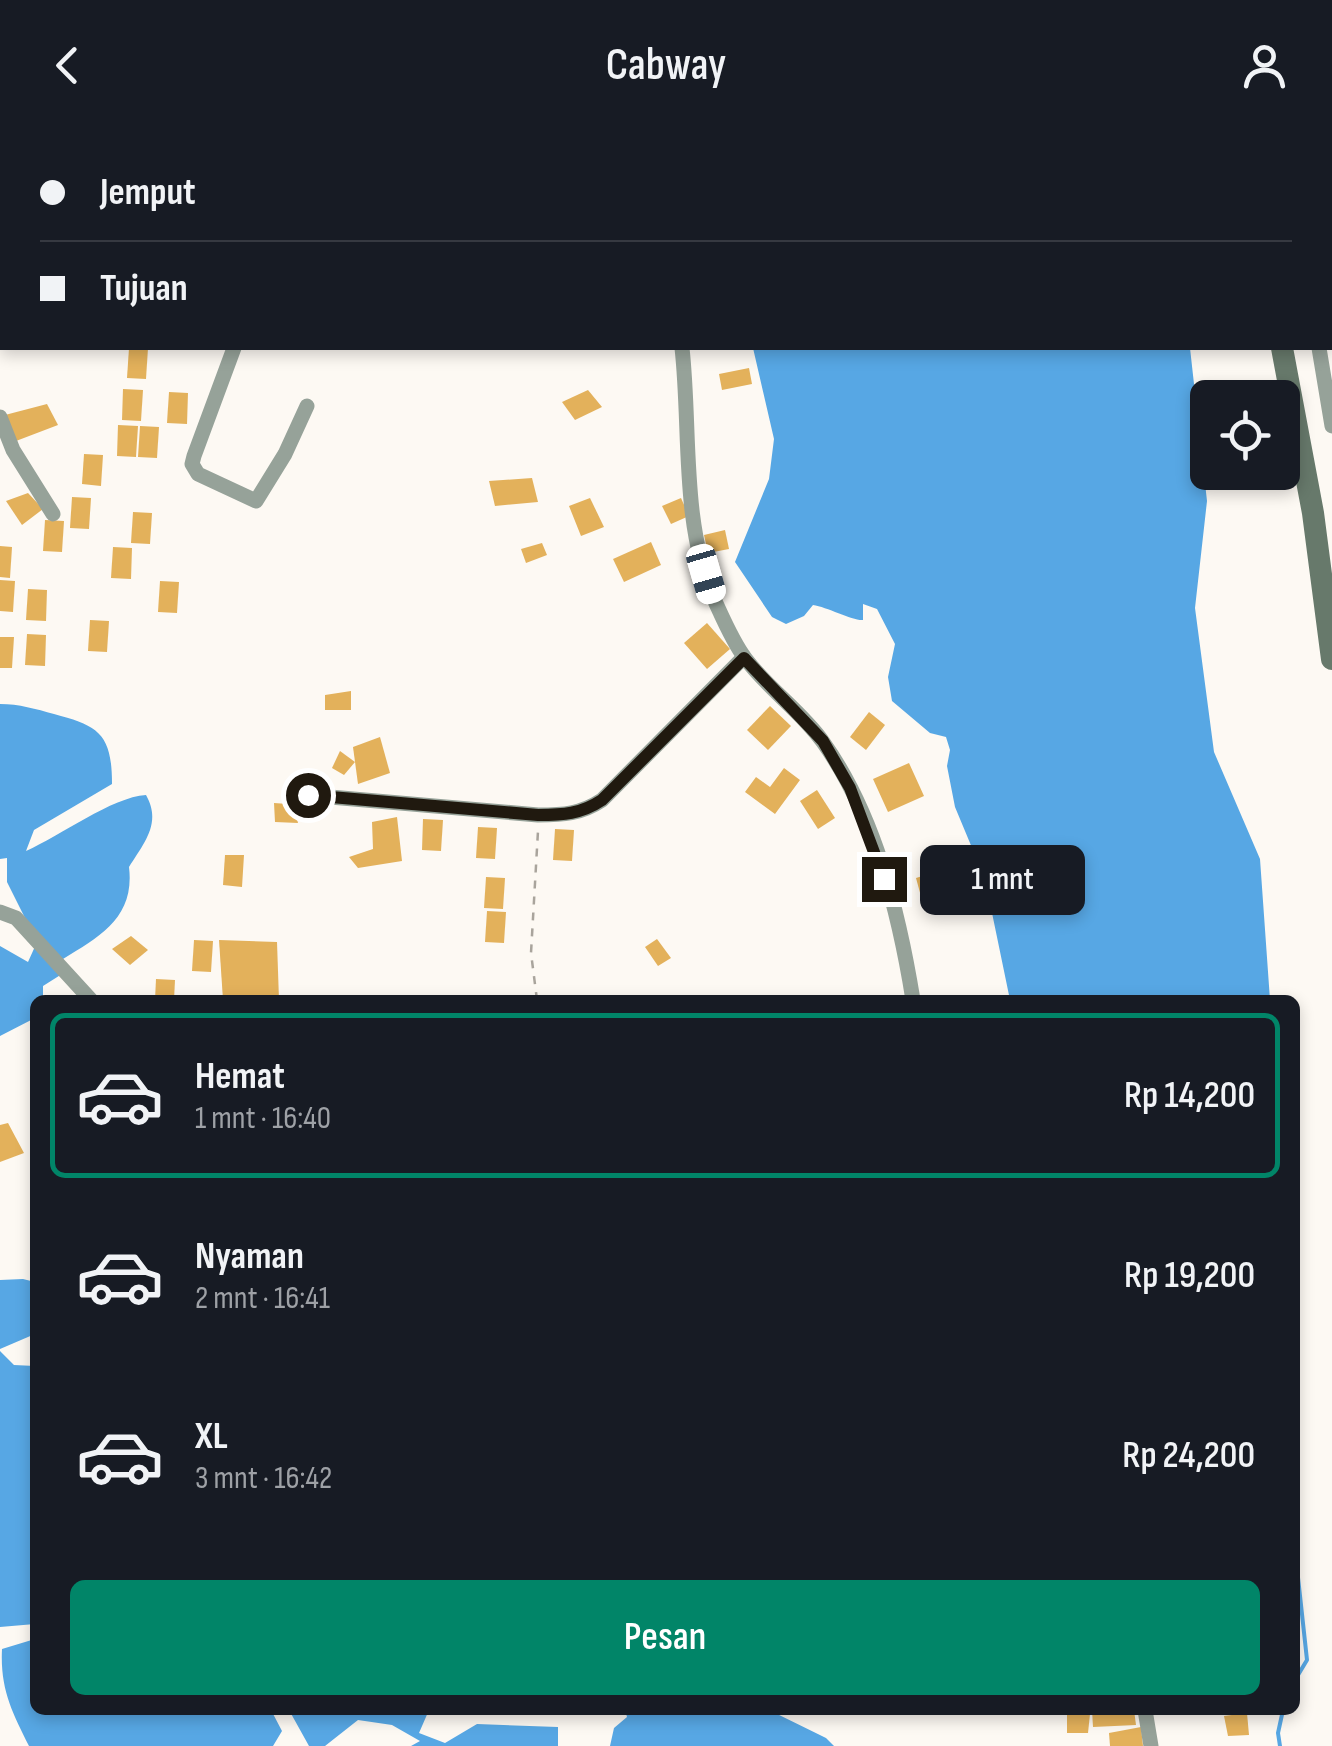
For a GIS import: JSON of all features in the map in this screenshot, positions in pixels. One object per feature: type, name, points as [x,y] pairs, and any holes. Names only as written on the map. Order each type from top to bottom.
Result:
[{"type":"street","points":[[233,350],[194,456],[192,464],[198,474],[256,502],[286,454],[307,406]]},
{"type":"street","points":[[682,350],[690,491],[712,594],[744,658],[823,741],[850,788],[875,848],[903,940],[911,995]]},
{"type":"street","points":[[1282,350],[1313,513],[1332,659]]},
{"type":"street","points":[[1319,350],[1332,426]]},
{"type":"street","points":[[0,417],[13,450],[53,514]]},
{"type":"street","points":[[308,795],[538,815],[587,810],[602,800],[744,658]]},
{"type":"street","points":[[0,912],[16,918],[87,995]]},
{"type":"street","points":[[1146,1715],[1152,1746]]},
{"type":"path","points":[[536,995],[531,953],[538,815]]},
{"type":"water","points":[[753,350],[1190,350],[1194,380],[1190,380],[1190,490],[1206,490],[1207,501],[1195,608],[1214,752],[1260,859],[1270,995],[1009,995],[985,879],[955,807],[946,737],[930,733],[892,701],[888,677],[895,644],[877,609],[863,604],[863,620],[859,620],[813,605],[804,616],[786,624],[772,617],[735,562],[769,479],[774,439]]},
{"type":"water","points":[[0,704],[69,718],[92,728],[106,743],[112,784],[34,830],[26,851],[132,797],[146,795],[152,824],[129,867],[127,899],[121,912],[102,933],[63,959],[62,974],[43,986],[43,995],[30,995],[30,1021],[0,1036],[0,946],[28,962],[37,942],[7,882],[7,858],[0,859]]},
{"type":"water","points":[[0,1280],[30,1281],[30,1336],[0,1349]]},
{"type":"water","points":[[0,1351],[14,1365],[30,1366],[30,1624],[0,1627]]},
{"type":"water","points":[[30,1641],[30,1715],[274,1715],[282,1731],[273,1746],[29,1746],[5,1688],[2,1649]]},
{"type":"water","points":[[292,1715],[427,1715],[419,1733],[445,1743],[477,1724],[558,1727],[558,1746],[411,1746],[420,1741],[392,1725],[358,1720],[325,1746],[309,1746]]},
{"type":"water","points":[[779,1715],[826,1738],[834,1746],[610,1746],[614,1728],[627,1717]]},
{"type":"building","points":[[129,350],[148,350],[146,379],[127,378]]},
{"type":"building","points":[[749,368],[752,384],[722,390],[719,374]]},
{"type":"building","points":[[123,389],[143,390],[141,421],[122,420]]},
{"type":"building","points":[[588,390],[602,407],[575,420],[562,402]]},
{"type":"building","points":[[169,392],[188,393],[187,424],[167,423]]},
{"type":"building","points":[[47,404],[58,425],[16,441],[5,415]]},
{"type":"building","points":[[118,425],[138,426],[136,457],[117,456]]},
{"type":"building","points":[[140,426],[159,427],[157,458],[138,457]]},
{"type":"building","points":[[84,454],[103,455],[101,486],[82,484]]},
{"type":"building","points":[[532,478],[538,502],[495,506],[489,481]]},
{"type":"building","points":[[28,493],[43,509],[22,525],[6,501]]},
{"type":"building","points":[[72,497],[91,498],[89,529],[70,528]]},
{"type":"building","points":[[590,498],[604,527],[581,536],[569,506]]},
{"type":"building","points":[[681,498],[689,516],[671,524],[662,506]]},
{"type":"building","points":[[133,512],[152,513],[150,544],[131,543]]},
{"type":"building","points":[[45,520],[64,521],[62,552],[43,551]]},
{"type":"building","points":[[725,530],[729,549],[708,553],[704,535]]},
{"type":"building","points":[[651,542],[661,565],[624,582],[613,559]]},
{"type":"building","points":[[542,543],[547,555],[526,563],[521,549]]},
{"type":"building","points":[[0,546],[12,547],[10,578],[0,577]]},
{"type":"building","points":[[113,547],[132,548],[131,579],[111,578]]},
{"type":"building","points":[[0,580],[15,581],[13,612],[0,611]]},
{"type":"building","points":[[160,581],[179,582],[177,613],[158,612]]},
{"type":"building","points":[[28,589],[47,590],[46,621],[26,620]]},
{"type":"building","points":[[90,620],[109,621],[107,652],[88,651]]},
{"type":"building","points":[[707,623],[730,649],[707,669],[684,643]]},
{"type":"building","points":[[27,634],[46,635],[45,666],[25,665]]},
{"type":"building","points":[[0,637],[14,637],[12,668],[0,668]]},
{"type":"building","points":[[351,691],[351,710],[325,710],[325,695]]},
{"type":"building","points":[[770,706],[791,726],[768,750],[747,730]]},
{"type":"building","points":[[869,712],[885,725],[866,750],[850,737]]},
{"type":"building","points":[[380,737],[390,773],[358,784],[353,747]]},
{"type":"building","points":[[340,751],[355,762],[344,775],[332,768]]},
{"type":"building","points":[[909,763],[924,796],[888,812],[873,779]]},
{"type":"building","points":[[784,768],[800,780],[775,814],[745,792],[756,777],[770,787]]},
{"type":"building","points":[[817,790],[835,818],[818,829],[800,801]]},
{"type":"building","points":[[274,803],[288,804],[298,823],[275,822]]},
{"type":"building","points":[[397,817],[402,861],[358,868],[349,857],[373,849],[372,822]]},
{"type":"building","points":[[423,819],[443,820],[441,851],[422,850]]},
{"type":"building","points":[[478,827],[497,828],[495,859],[476,858]]},
{"type":"building","points":[[555,829],[574,830],[572,861],[553,860]]},
{"type":"building","points":[[225,855],[244,855],[242,887],[223,885]]},
{"type":"building","points":[[945,869],[955,889],[922,900],[916,878]]},
{"type":"building","points":[[486,877],[505,878],[503,909],[484,908]]},
{"type":"building","points":[[487,911],[506,912],[504,943],[485,942]]},
{"type":"building","points":[[131,936],[148,950],[130,965],[112,949]]},
{"type":"building","points":[[657,939],[671,958],[658,966],[645,947]]},
{"type":"building","points":[[194,940],[213,941],[211,972],[192,971]]},
{"type":"building","points":[[219,940],[277,942],[279,995],[223,995]]},
{"type":"building","points":[[156,979],[175,980],[174,995],[155,995]]},
{"type":"building","points":[[8,1123],[24,1153],[0,1162],[0,1125]]},
{"type":"building","points":[[1067,1715],[1090,1715],[1088,1733],[1067,1733]]},
{"type":"building","points":[[1092,1715],[1135,1715],[1136,1725],[1093,1727]]},
{"type":"building","points":[[1247,1715],[1249,1735],[1228,1736],[1224,1716]]},
{"type":"building","points":[[1141,1727],[1143,1746],[1110,1746],[1109,1733]]},
{"type":"waterway","points":[[1300,1596],[1307,1660],[1300,1672]]},
{"type":"waterway","points":[[1280,1746],[1282,1715]]},
{"type":"route","points":[[308,795],[538,815],[587,810],[602,800],[744,658],[823,741],[850,788],[884,879]]}]
